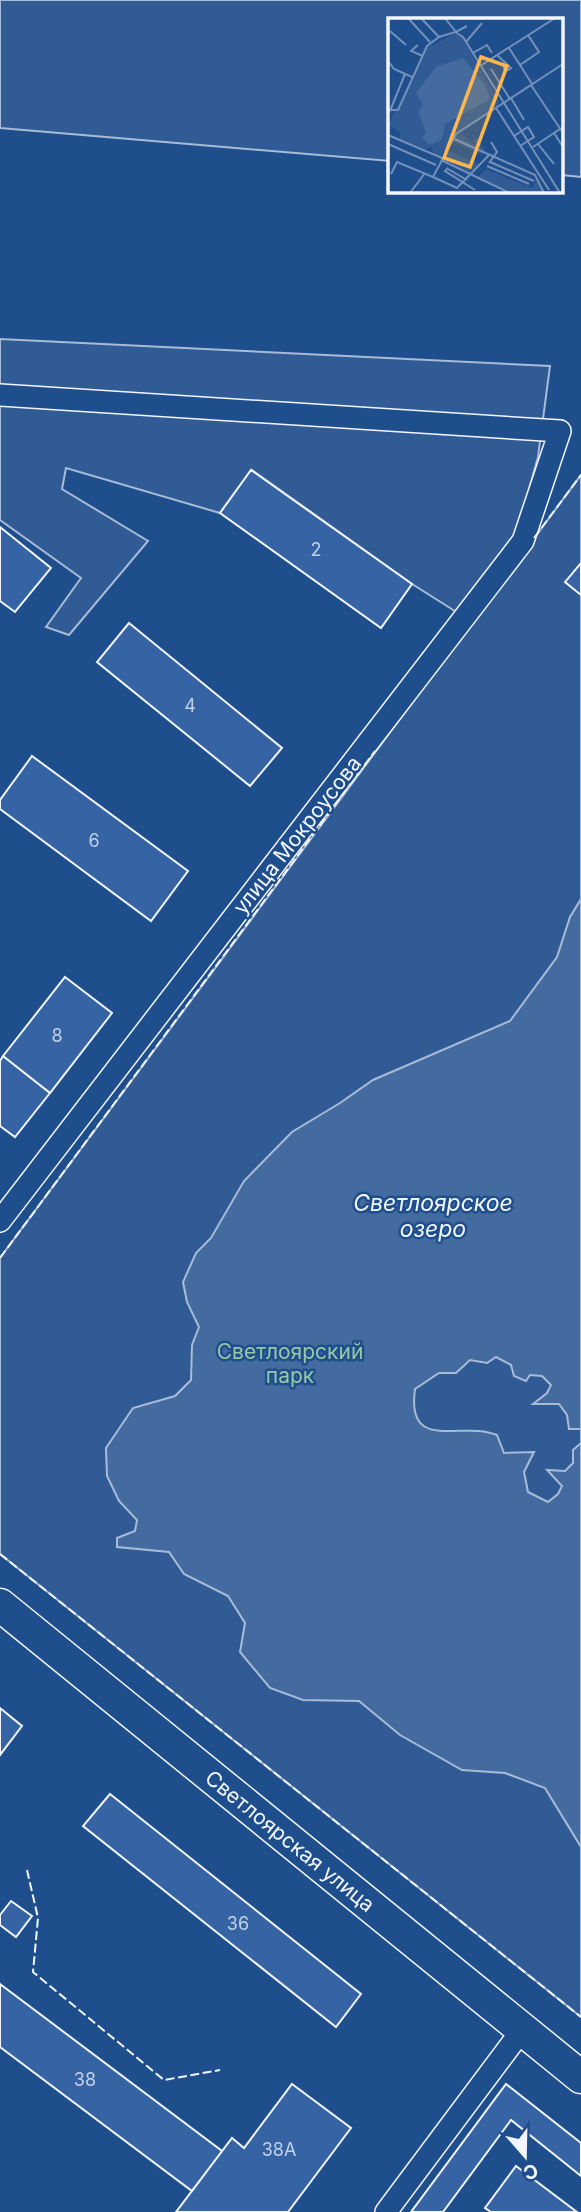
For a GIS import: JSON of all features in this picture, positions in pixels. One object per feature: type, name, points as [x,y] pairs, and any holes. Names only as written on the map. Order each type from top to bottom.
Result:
[{"type":"main road","name":"Светлоярская улица","points":[[0,1605],[581,2077]]},
{"type":"street","name":"улица Мокроусова","points":[[0,395],[560,432],[523,541],[0,1221]]},
{"type":"street","points":[[386,2212],[522,2030]]},
{"type":"green space","points":[[0,0],[581,0],[581,177],[564,175],[564,18],[388,18],[388,161],[0,128]]},
{"type":"green space","points":[[0,339],[550,366],[538,457],[516,536],[458,613],[412,584],[252,470],[220,513],[66,468],[62,489],[148,541],[69,635],[46,627],[81,578],[0,520]]},
{"type":"green space","name":"Светлоярский парк","points":[[581,475],[581,2017],[0,1554],[0,1258]]},
{"type":"water","name":"Светлоярское озеро","points":[[581,899],[581,1429],[569,1429],[567,1415],[559,1404],[533,1404],[547,1393],[551,1385],[542,1376],[530,1375],[526,1381],[514,1376],[511,1365],[496,1357],[487,1363],[470,1360],[456,1373],[439,1373],[415,1389],[415,1409],[419,1422],[428,1428],[440,1431],[483,1431],[497,1435],[504,1453],[534,1452],[524,1472],[528,1492],[548,1502],[558,1494],[562,1486],[547,1470],[565,1471],[573,1463],[573,1450],[581,1443],[581,1847],[545,1788],[505,1773],[462,1770],[400,1735],[359,1701],[303,1700],[270,1688],[240,1652],[245,1623],[228,1596],[184,1574],[169,1552],[117,1547],[117,1538],[135,1531],[137,1520],[119,1501],[107,1476],[106,1448],[133,1408],[175,1396],[191,1380],[192,1345],[199,1327],[187,1302],[183,1282],[196,1253],[211,1238],[244,1181],[292,1132],[373,1080],[510,1021],[557,957],[570,917]]},
{"type":"building","points":[[251,470],[412,584],[381,628],[220,513]]},
{"type":"building","points":[[0,527],[51,568],[15,612],[0,601]]},
{"type":"building","points":[[581,563],[581,595],[565,582]]},
{"type":"building","points":[[129,623],[282,748],[250,786],[97,662]]},
{"type":"building","points":[[32,756],[188,871],[151,921],[0,809],[0,800]]},
{"type":"building","points":[[65,977],[112,1013],[50,1093],[3,1056]]},
{"type":"building","points":[[3,1056],[50,1093],[15,1137],[0,1126],[0,1061]]},
{"type":"building","points":[[0,1708],[22,1726],[0,1755]]},
{"type":"building","points":[[110,1794],[361,1994],[336,2027],[83,1826]]},
{"type":"building","points":[[11,1901],[32,1916],[16,1937],[0,1925],[0,1915]]},
{"type":"building","points":[[0,1984],[222,2151],[192,2191],[0,2047]]},
{"type":"building","points":[[292,2084],[351,2128],[288,2212],[176,2212],[232,2138],[244,2148]]},
{"type":"building","points":[[506,2084],[581,2143],[581,2176],[511,2120],[443,2212],[411,2212]]},
{"type":"building","points":[[516,2166],[577,2212],[491,2212],[485,2208]]},
{"type":"fence","points":[[534,538],[581,475]]},
{"type":"fence","points":[[0,1258],[375,751]]},
{"type":"fence","points":[[0,1554],[581,2017]]},
{"type":"fence","points":[[27,1870],[38,1918],[33,1972],[164,2080],[220,2070]]}]
